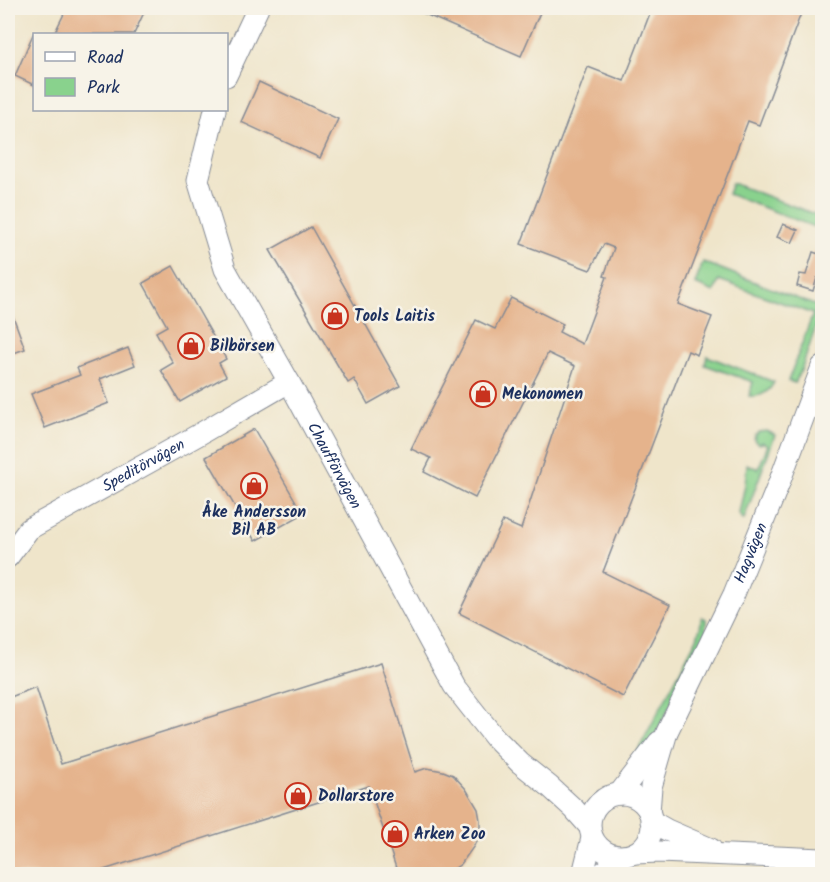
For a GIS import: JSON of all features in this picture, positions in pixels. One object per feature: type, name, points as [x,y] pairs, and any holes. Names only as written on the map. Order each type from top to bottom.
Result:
[{"type":"street","points":[[228,72],[258,8]]},
{"type":"street","name":"Chaufförvägen","points":[[215,111],[198,180],[225,269],[290,382],[454,686],[500,743],[574,809],[591,832]]},
{"type":"street","name":"Hagvägen","points":[[650,816],[651,787],[667,732],[734,594],[779,483],[822,367]]},
{"type":"street","name":"Speditörvägen","points":[[8,557],[29,530],[290,382]]},
{"type":"street","name":"Hagvägen","points":[[612,796],[667,732]]},
{"type":"street","name":"Chaufförvägen","points":[[549,786],[612,796]]},
{"type":"street","points":[[601,874],[629,855],[644,847],[650,838],[652,826],[644,804],[635,797],[612,796],[593,810],[590,821],[595,843],[603,851],[613,856],[629,855],[659,852],[822,859]]},
{"type":"street","points":[[650,816],[667,830],[725,855]]},
{"type":"street","points":[[583,874],[591,832]]},
{"type":"green space","points":[[732,183],[822,217],[822,230],[728,194]]},
{"type":"green space","points":[[703,262],[822,308],[795,383],[788,381],[813,314],[719,280],[714,292],[695,284]]},
{"type":"green space","points":[[707,356],[774,382],[764,394],[749,396],[753,382],[705,365]]},
{"type":"green space","points":[[767,431],[775,435],[744,519],[739,513],[747,464],[758,469],[768,445],[762,442],[757,443],[754,440],[759,432]]},
{"type":"green space","points":[[702,617],[706,619],[706,632],[655,736],[632,762],[697,638]]},
{"type":"building","points":[[67,8],[146,8],[134,33],[54,33]]},
{"type":"building","points":[[411,8],[542,8],[521,56]]},
{"type":"building","points":[[652,8],[803,8],[759,125],[748,121],[678,304],[712,317],[697,355],[688,351],[603,572],[670,605],[623,697],[459,613],[503,521],[521,529],[575,366],[548,353],[475,498],[424,472],[431,458],[411,449],[476,320],[495,329],[511,298],[563,324],[559,332],[582,344],[607,277],[604,276],[614,248],[604,244],[590,270],[521,244],[588,67],[624,81]]},
{"type":"building","points":[[33,34],[33,85],[15,76]]},
{"type":"building","points":[[259,82],[338,119],[320,158],[241,122]]},
{"type":"building","points":[[783,224],[798,230],[792,243],[777,237]]},
{"type":"building","name":"Tools Laitis","points":[[311,227],[400,386],[368,404],[354,379],[348,383],[270,250]]},
{"type":"building","points":[[813,252],[822,255],[822,280],[817,278],[813,291],[797,286],[800,274],[806,275]]},
{"type":"building","name":"Bilbörsen","points":[[173,266],[226,359],[219,363],[226,376],[180,402],[161,370],[173,363],[156,332],[167,326],[143,283]]},
{"type":"building","points":[[8,305],[25,349],[8,355]]},
{"type":"building","points":[[128,348],[135,365],[100,379],[109,403],[45,428],[31,394],[80,375],[77,368]]},
{"type":"building","name":"Åke Andersson Bil AB","points":[[254,429],[303,514],[255,541],[206,457]]},
{"type":"building","points":[[381,663],[415,772],[427,768],[453,775],[466,789],[478,809],[480,832],[474,846],[461,864],[452,870],[437,874],[398,874],[369,786],[91,874],[8,874],[8,698],[36,687],[61,764]]},
{"type":"place","name":"Tools Laitis","points":[[335,316]]},
{"type":"place","name":"Bilbörsen","points":[[191,346]]},
{"type":"place","name":"Mekonomen","points":[[483,394]]},
{"type":"place","name":"Åke Andersson Bil AB","points":[[254,486]]},
{"type":"place","name":"Dollarstore","points":[[298,796]]},
{"type":"place","name":"Arken Zoo","points":[[395,834]]}]
